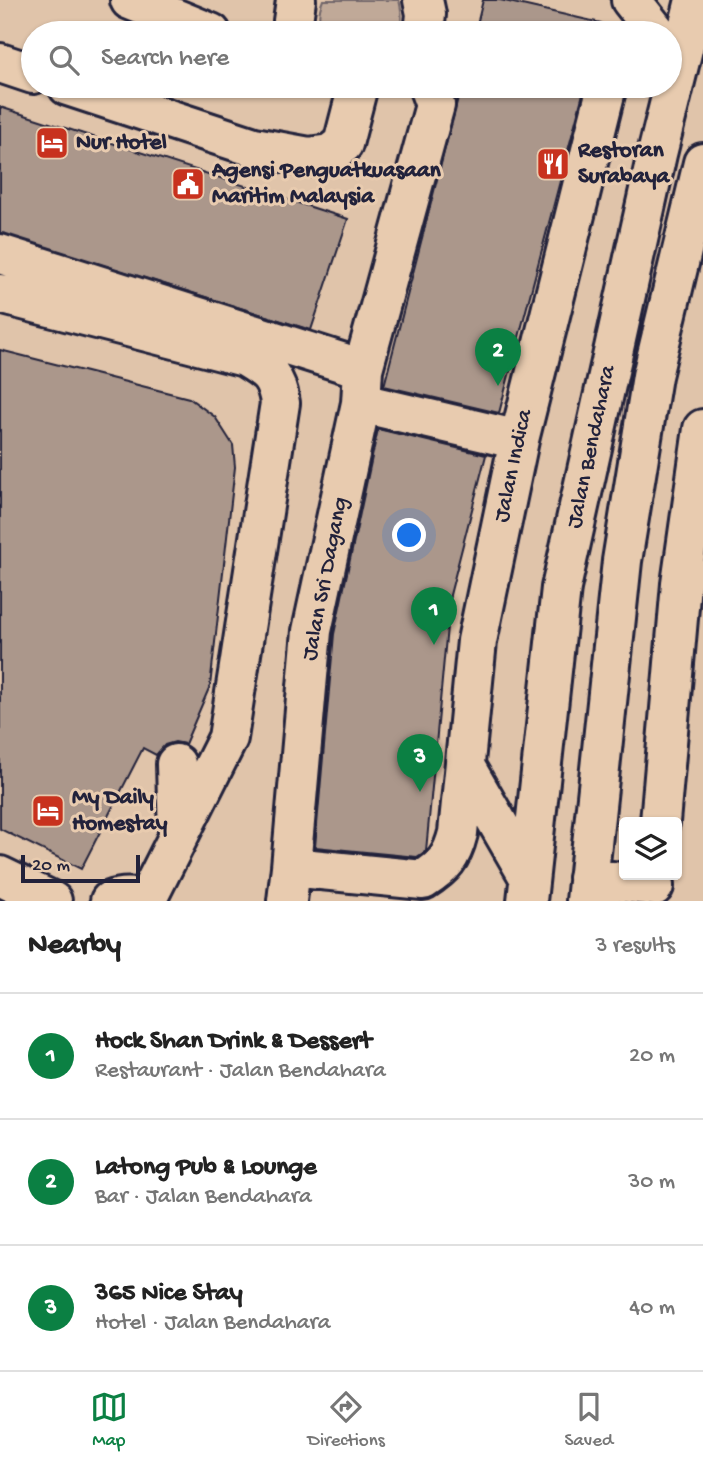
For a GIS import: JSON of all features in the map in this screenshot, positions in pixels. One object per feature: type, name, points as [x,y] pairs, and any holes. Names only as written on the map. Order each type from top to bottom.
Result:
[{"type":"street","points":[[130,0],[182,21]]},
{"type":"street","points":[[293,21],[296,0]]},
{"type":"street","points":[[423,0],[425,21]]},
{"type":"street","points":[[624,21],[630,0]]},
{"type":"street","points":[[630,0],[647,21]]},
{"type":"street","name":"Jalan Bendahara","points":[[682,24],[695,0]]},
{"type":"street","points":[[0,63],[21,70]]},
{"type":"street","points":[[105,98],[254,147],[309,157],[330,154],[343,144],[355,98]]},
{"type":"street","name":"Jalan Sri Dagang","points":[[432,98],[435,105],[362,386],[312,631],[289,884],[423,880],[438,871],[453,852],[466,768]]},
{"type":"street","name":"Jalan Indica","points":[[466,768],[477,641],[519,440],[604,98]]},
{"type":"street","name":"Jalan Bendahara","points":[[528,889],[561,587],[657,154],[663,98]]},
{"type":"street","points":[[657,154],[703,166]]},
{"type":"street","name":"Jalan Bendahara","points":[[587,890],[622,561],[652,376],[703,166]]},
{"type":"street","points":[[0,254],[362,386],[519,440]]},
{"type":"street","points":[[667,306],[703,261]]},
{"type":"street","points":[[0,294],[245,357],[265,369],[277,385],[280,404],[228,738],[146,901],[133,897],[110,901]]},
{"type":"street","points":[[661,817],[692,585],[703,429]]},
{"type":"street","points":[[176,764],[178,841]]},
{"type":"street","points":[[466,768],[528,889]]},
{"type":"street","points":[[0,876],[52,901]]},
{"type":"street","points":[[587,890],[654,887]]},
{"type":"shaded area","points":[[323,0],[399,0],[402,17],[402,21],[320,21]]},
{"type":"building","points":[[483,0],[500,0],[592,21],[478,21]]},
{"type":"building","points":[[458,98],[582,98],[499,413],[384,386]]},
{"type":"building","points":[[0,107],[348,219],[311,330],[0,233]]},
{"type":"building","points":[[0,350],[189,398],[215,417],[233,445],[235,467],[210,686],[185,744],[175,742],[165,745],[156,755],[143,748],[81,869],[0,829]]},
{"type":"building","points":[[378,429],[486,455],[450,595],[426,851],[417,857],[315,847],[334,634]]},
{"type":"place","name":"Nur Hotel","points":[[52,143]]},
{"type":"place","name":"Restoran Surabaya","points":[[553,164]]},
{"type":"place","name":"Agensi Penguatkuasaan Maritim Malaysia","points":[[188,184]]},
{"type":"place","name":"Latong Pub & Lounge","points":[[498,386]]},
{"type":"place","name":"Hock Shan Drink & Dessert","points":[[434,645]]},
{"type":"place","name":"365 Nice Stay","points":[[420,792]]},
{"type":"place","name":"My Daily Homestay","points":[[48,811]]}]
